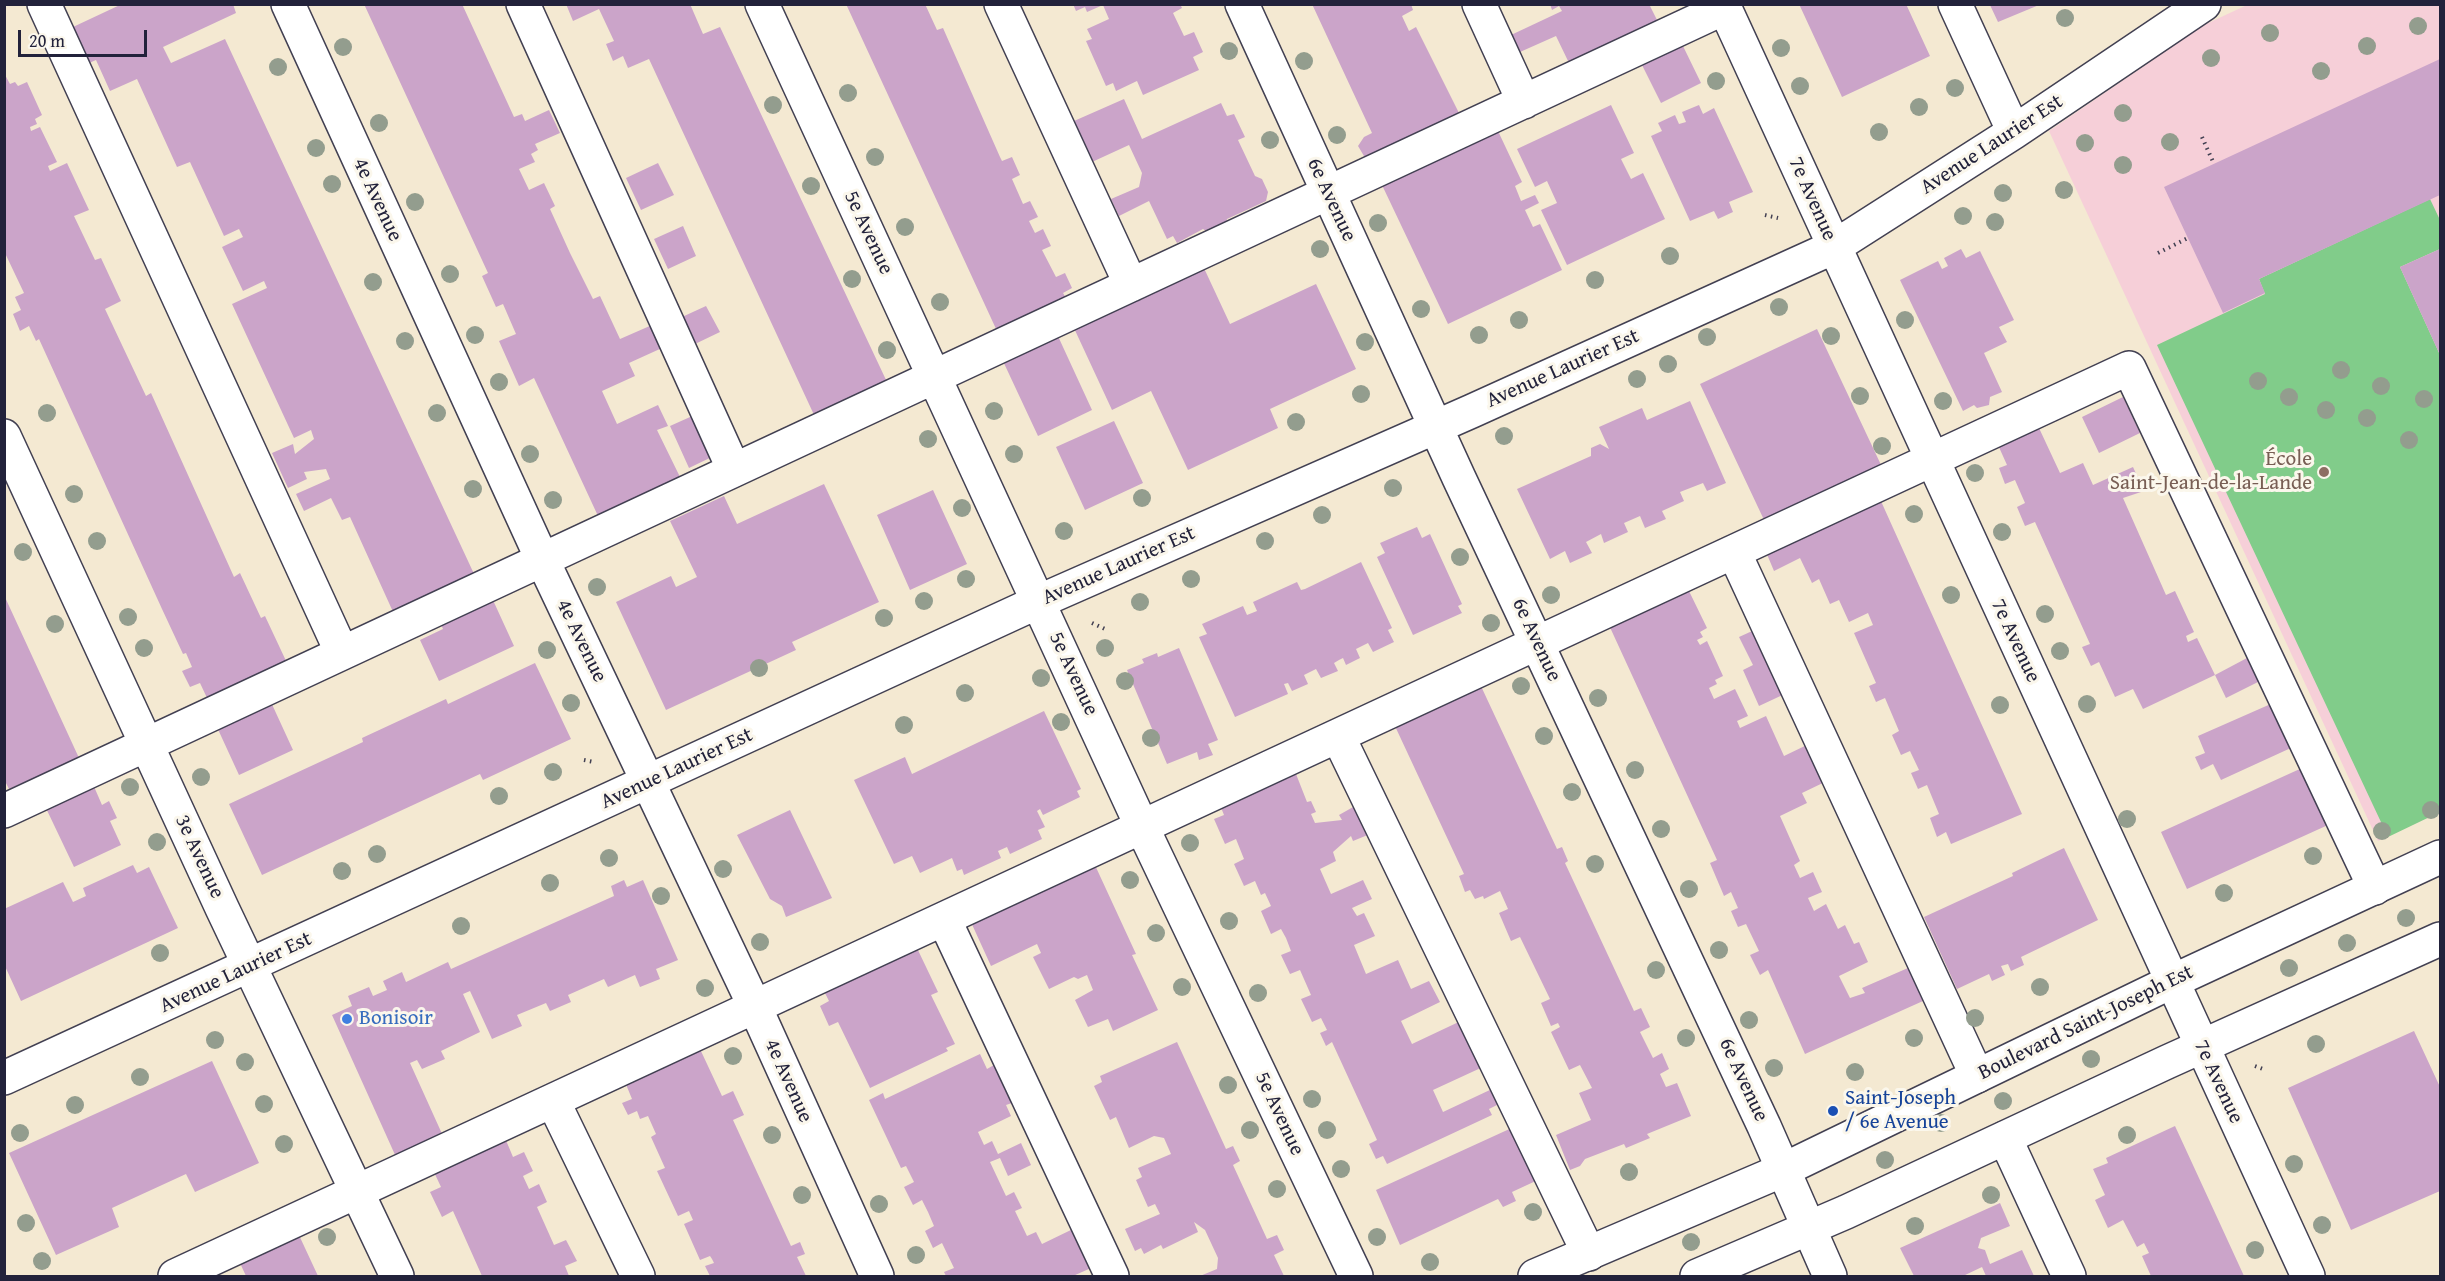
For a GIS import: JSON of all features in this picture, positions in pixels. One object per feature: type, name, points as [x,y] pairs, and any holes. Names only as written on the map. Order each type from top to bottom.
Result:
[{"type":"street","points":[[44,4],[342,653]]},
{"type":"street","name":"4e Avenue","points":[[288,4],[542,560],[755,1008],[877,1276]]},
{"type":"street","points":[[523,4],[734,470]]},
{"type":"street","name":"5e Avenue","points":[[762,4],[1143,826],[1356,1276]]},
{"type":"street","points":[[1001,4],[1131,285]]},
{"type":"street","name":"6e Avenue","points":[[1242,4],[1783,1170],[1830,1276]]},
{"type":"street","points":[[1479,4],[1524,102]]},
{"type":"street","points":[[1955,4],[2014,132]]},
{"type":"street","name":"Avenue Laurier Est","points":[[4,1078],[1040,601],[1834,247],[2014,132],[2200,5]]},
{"type":"street","points":[[4,810],[1524,102],[1724,6]]},
{"type":"street","name":"7e Avenue","points":[[1724,6],[2308,1276]]},
{"type":"street","points":[[186,1274],[357,1192],[2129,368],[2375,888]]},
{"type":"street","name":"3e Avenue","points":[[4,436],[397,1276]]},
{"type":"street","points":[[1734,552],[1977,1076]]},
{"type":"street","points":[[1338,736],[1589,1254]]},
{"type":"street","name":"Boulevard Saint-Joseph Est","points":[[1535,1276],[1783,1170],[2171,982],[2440,857]]},
{"type":"street","points":[[944,919],[1112,1276]]},
{"type":"street","points":[[1697,1276],[1808,1229],[2440,939]]},
{"type":"street","points":[[553,1101],[638,1276]]},
{"type":"street","points":[[2005,1138],[2069,1276]]},
{"type":"path","points":[[2202,137],[2214,164]]},
{"type":"path","points":[[2158,253],[2188,238]]},
{"type":"path","points":[[1092,623],[1105,629]]},
{"type":"path","points":[[584,760],[594,762]]},
{"type":"shaded area","name":"École Saint-Jean-de-la-Lande","points":[[2247,5],[2440,5],[2440,812],[2378,841],[2049,131],[2204,25]]},
{"type":"green space","points":[[2430,199],[2440,220],[2440,249],[2400,267],[2440,355],[2440,812],[2388,837],[2157,345],[2265,294],[2259,279]]},
{"type":"building","points":[[122,4],[233,4],[236,13],[163,47],[171,63],[225,39],[475,576],[394,614],[350,517],[342,520],[331,498],[304,511],[296,494],[330,479],[326,469],[304,472],[307,479],[288,488],[272,453],[293,444],[295,454],[314,439],[311,430],[294,438],[232,304],[267,288],[264,281],[243,291],[222,247],[243,237],[239,229],[224,236],[190,162],[177,167],[137,79],[110,91],[96,60],[89,63],[73,27]]},
{"type":"building","points":[[364,4],[462,4],[514,117],[522,114],[525,121],[549,110],[560,133],[535,144],[538,150],[531,154],[535,162],[519,169],[529,190],[544,183],[555,206],[550,209],[570,253],[593,299],[600,296],[620,339],[652,325],[662,348],[629,363],[635,376],[602,391],[617,424],[658,405],[668,426],[657,430],[680,477],[598,516],[534,378],[519,386],[499,341],[516,334],[503,304],[496,307],[482,276],[488,273]]},
{"type":"building","points":[[566,4],[690,4],[703,34],[720,27],[887,382],[815,417],[649,59],[628,68],[623,56],[613,61],[606,44],[614,41],[599,9],[573,21]]},
{"type":"building","points":[[846,4],[925,4],[937,30],[943,28],[1002,161],[1012,157],[1020,175],[1012,179],[1023,204],[1030,201],[1038,217],[1029,221],[1035,233],[1043,229],[1051,246],[1042,250],[1056,277],[1065,273],[1072,288],[1063,293],[1066,298],[997,331]]},
{"type":"building","points":[[1073,4],[1180,4],[1182,8],[1173,13],[1184,36],[1194,32],[1203,52],[1193,57],[1199,70],[1143,95],[1137,81],[1116,91],[1113,83],[1106,86],[1086,41],[1092,39],[1087,29],[1109,19],[1103,5],[1087,12],[1085,7],[1076,11]]},
{"type":"building","points":[[1312,4],[1411,4],[1413,10],[1402,16],[1409,31],[1416,27],[1461,117],[1375,158],[1364,156],[1358,146],[1364,137],[1372,133]]},
{"type":"building","points":[[1550,4],[1649,4],[1658,22],[1569,63],[1556,36],[1520,52],[1511,35],[1562,11],[1559,6],[1552,10]]},
{"type":"building","points":[[1799,4],[1906,4],[1930,56],[1842,97]]},
{"type":"building","points":[[1990,5],[2039,5],[1998,22]]},
{"type":"building","points":[[1682,44],[1701,83],[1661,103],[1641,63]]},
{"type":"building","points":[[2440,59],[2440,195],[2259,279],[2265,293],[2223,313],[2164,187]]},
{"type":"building","points":[[4,73],[10,84],[15,82],[18,86],[27,82],[42,115],[35,119],[37,124],[30,127],[31,131],[40,127],[57,162],[48,166],[50,171],[67,163],[89,210],[74,216],[95,260],[101,258],[121,301],[105,309],[146,396],[151,393],[234,577],[240,573],[261,618],[265,616],[287,663],[208,700],[200,683],[190,687],[182,671],[192,667],[186,653],[183,654],[39,339],[36,341],[29,326],[20,331],[13,314],[21,310],[15,297],[24,293],[4,251]]},
{"type":"building","points":[[1124,99],[1142,139],[1221,103],[1227,116],[1234,114],[1245,137],[1238,140],[1255,176],[1262,179],[1268,192],[1266,201],[1227,219],[1226,223],[1208,232],[1203,229],[1177,243],[1173,236],[1167,239],[1149,201],[1119,216],[1111,199],[1139,187],[1142,173],[1129,145],[1092,162],[1074,121]]},
{"type":"building","points":[[1611,105],[1634,153],[1621,159],[1631,179],[1643,173],[1665,219],[1567,265],[1541,210],[1557,203],[1547,181],[1535,187],[1517,149]]},
{"type":"building","points":[[1699,105],[1703,114],[1714,108],[1753,192],[1729,202],[1733,212],[1718,219],[1714,211],[1690,221],[1651,136],[1662,131],[1658,123],[1675,115],[1679,124],[1686,122],[1682,112]]},
{"type":"building","points":[[1498,131],[1522,182],[1515,186],[1521,201],[1535,195],[1539,203],[1525,210],[1533,227],[1540,224],[1562,270],[1448,324],[1382,185]]},
{"type":"building","points":[[658,163],[674,195],[641,210],[626,178]]},
{"type":"building","points":[[683,226],[696,256],[668,269],[654,239]]},
{"type":"building","points":[[1961,249],[1966,258],[1980,251],[2014,320],[1999,327],[2007,342],[1984,353],[2002,392],[1990,397],[1989,405],[1977,408],[1974,405],[1963,411],[1900,280],[1938,261],[1942,269],[1948,266],[1944,258]]},
{"type":"building","points":[[2440,249],[2440,355],[2400,267]]},
{"type":"building","points":[[1203,266],[1230,324],[1316,284],[1356,369],[1270,409],[1278,428],[1188,470],[1151,391],[1112,410],[1073,326]]},
{"type":"building","points":[[706,306],[720,332],[695,344],[682,317]]},
{"type":"building","points":[[1817,329],[1882,467],[1765,522],[1700,384]]},
{"type":"building","points":[[1057,334],[1092,410],[1038,436],[1002,359]]},
{"type":"building","points":[[2123,397],[2140,433],[2099,453],[2082,417]]},
{"type":"building","points":[[1690,401],[1726,483],[1707,491],[1703,483],[1680,492],[1684,501],[1662,511],[1666,519],[1645,528],[1640,516],[1624,523],[1628,532],[1604,543],[1601,534],[1586,542],[1592,553],[1570,563],[1565,551],[1550,559],[1517,489],[1591,456],[1591,448],[1600,444],[1609,449],[1599,427],[1642,408],[1647,420]]},
{"type":"building","points":[[699,413],[718,454],[689,468],[670,426]]},
{"type":"building","points":[[1114,421],[1143,483],[1085,510],[1056,447]]},
{"type":"building","points":[[2039,428],[2060,473],[2083,463],[2093,485],[2133,467],[2144,491],[2123,498],[2166,595],[2175,591],[2194,632],[2186,636],[2188,642],[2197,638],[2215,675],[2143,709],[2133,689],[2115,697],[2099,662],[2091,666],[2082,647],[2090,644],[2035,522],[2025,526],[2017,507],[2025,503],[2015,480],[2005,484],[1999,468],[2007,465],[1998,445]]},
{"type":"building","points":[[824,484],[879,602],[792,642],[796,650],[666,710],[616,602],[671,576],[676,587],[697,577],[670,521],[724,496],[737,524]]},
{"type":"building","points":[[933,490],[967,564],[910,590],[877,515]]},
{"type":"building","points":[[1880,499],[2022,814],[1951,844],[1946,832],[1937,837],[1930,818],[1939,814],[1927,785],[1918,789],[1911,773],[1919,770],[1910,751],[1901,755],[1892,735],[1899,731],[1885,698],[1876,702],[1869,686],[1876,683],[1854,633],[1873,625],[1868,613],[1849,622],[1839,600],[1830,604],[1819,579],[1812,583],[1800,558],[1774,571],[1766,552]]},
{"type":"building","points":[[1417,527],[1422,538],[1430,534],[1462,604],[1458,606],[1462,613],[1413,635],[1377,557],[1385,553],[1380,543]]},
{"type":"building","points":[[1361,562],[1392,628],[1388,630],[1394,642],[1373,652],[1368,643],[1356,649],[1360,658],[1346,665],[1343,658],[1334,663],[1338,671],[1321,678],[1316,669],[1304,675],[1308,684],[1292,691],[1288,683],[1284,684],[1288,694],[1235,717],[1199,637],[1207,634],[1202,624],[1243,606],[1247,615],[1257,611],[1253,602],[1297,582],[1301,590],[1305,589]]},
{"type":"building","points":[[1679,590],[1681,595],[1689,591],[1707,628],[1700,632],[1703,637],[1697,640],[1700,645],[1707,641],[1723,676],[1715,680],[1717,684],[1709,688],[1714,699],[1735,689],[1748,716],[1737,721],[1740,728],[1766,716],[1784,756],[1811,743],[1829,780],[1802,793],[1807,803],[1780,816],[1800,861],[1794,865],[1800,878],[1813,872],[1822,892],[1808,898],[1814,911],[1826,904],[1838,929],[1845,925],[1854,944],[1859,942],[1868,962],[1839,976],[1850,998],[1865,993],[1862,988],[1908,968],[1912,978],[1918,975],[1926,990],[1919,993],[1923,1001],[1805,1054],[1768,970],[1760,975],[1750,955],[1759,951],[1746,924],[1738,927],[1731,911],[1738,908],[1731,892],[1724,896],[1710,863],[1717,860],[1608,623]]},
{"type":"building","points":[[4,595],[79,758],[9,789],[4,779]]},
{"type":"building","points":[[492,598],[514,646],[439,681],[420,640],[443,629],[440,622]]},
{"type":"building","points":[[1761,627],[1789,692],[1759,706],[1743,670],[1753,665],[1739,637]]},
{"type":"building","points":[[1179,648],[1218,740],[1208,744],[1213,755],[1199,760],[1197,752],[1167,764],[1127,670],[1144,663],[1142,659],[1157,653],[1158,657]]},
{"type":"building","points":[[2247,658],[2260,681],[2226,698],[2215,675]]},
{"type":"building","points":[[535,663],[571,739],[483,780],[480,774],[262,875],[229,804],[363,742],[362,738],[446,699],[448,704]]},
{"type":"building","points":[[1480,684],[1557,849],[1562,847],[1568,861],[1565,863],[1634,1011],[1641,1008],[1650,1027],[1640,1032],[1653,1058],[1662,1053],[1669,1069],[1660,1074],[1666,1087],[1677,1083],[1691,1116],[1647,1134],[1650,1138],[1626,1148],[1624,1144],[1585,1159],[1580,1166],[1570,1170],[1556,1135],[1591,1120],[1579,1093],[1592,1088],[1580,1065],[1569,1070],[1551,1032],[1560,1027],[1558,1023],[1551,1026],[1541,1003],[1550,999],[1520,937],[1511,941],[1499,913],[1508,909],[1500,891],[1484,899],[1483,896],[1475,899],[1470,890],[1465,892],[1459,876],[1464,874],[1394,724]]},
{"type":"building","points":[[270,700],[293,750],[239,775],[216,725]]},
{"type":"building","points":[[2273,703],[2293,747],[2221,780],[2213,764],[2201,770],[2195,757],[2205,753],[2198,736]]},
{"type":"building","points":[[1044,711],[1081,789],[1077,791],[1080,797],[1043,815],[1040,809],[1037,811],[1045,827],[1038,830],[1042,839],[1010,854],[1007,847],[998,851],[1001,858],[964,875],[962,869],[957,871],[952,858],[920,873],[912,856],[894,864],[854,780],[905,757],[912,774]]},
{"type":"building","points":[[2302,768],[2328,825],[2187,889],[2161,832]]},
{"type":"building","points":[[1285,774],[1287,779],[1296,774],[1307,802],[1311,801],[1316,812],[1311,814],[1315,823],[1342,820],[1339,815],[1362,802],[1375,832],[1353,841],[1351,836],[1333,852],[1336,861],[1320,869],[1331,894],[1363,880],[1372,899],[1352,908],[1357,916],[1364,913],[1375,936],[1354,945],[1366,974],[1398,960],[1411,989],[1429,981],[1440,1002],[1401,1021],[1412,1044],[1465,1019],[1485,1066],[1433,1090],[1443,1112],[1492,1089],[1499,1104],[1489,1109],[1492,1115],[1387,1164],[1383,1156],[1376,1159],[1369,1144],[1377,1140],[1332,1042],[1326,1046],[1320,1033],[1327,1030],[1321,1018],[1312,1022],[1301,999],[1311,995],[1300,970],[1290,974],[1281,955],[1291,951],[1286,938],[1281,929],[1271,934],[1261,911],[1271,906],[1265,893],[1261,895],[1255,881],[1244,886],[1234,864],[1244,859],[1236,839],[1225,844],[1214,819],[1224,815],[1220,805]]},
{"type":"building","points":[[92,782],[102,805],[109,801],[117,818],[110,821],[121,845],[74,867],[44,804]]},
{"type":"building","points":[[790,810],[832,898],[786,917],[782,906],[770,899],[737,835]]},
{"type":"building","points":[[2064,848],[2098,920],[2021,957],[2024,965],[2011,971],[2008,964],[2001,966],[2005,975],[1992,981],[1989,974],[1957,989],[1924,917],[2013,876],[2012,873]]},
{"type":"building","points":[[1094,863],[1136,954],[1132,955],[1158,1010],[1113,1031],[1108,1019],[1088,1027],[1075,1000],[1093,990],[1087,975],[1078,979],[1074,977],[1049,989],[1033,957],[1041,953],[1037,944],[991,966],[970,920]]},
{"type":"building","points":[[133,865],[137,873],[149,867],[178,928],[21,1001],[4,964],[4,909],[63,882],[73,902],[86,896],[83,888]]},
{"type":"building","points":[[624,880],[627,887],[643,880],[678,960],[656,969],[660,979],[640,987],[635,975],[608,987],[604,979],[568,995],[571,1002],[550,1011],[546,1003],[517,1015],[522,1026],[492,1039],[470,991],[463,994],[480,1032],[441,1051],[445,1059],[422,1069],[417,1060],[410,1063],[443,1136],[396,1157],[332,1015],[352,1006],[348,996],[369,987],[373,996],[387,990],[383,981],[402,972],[406,982],[448,962],[451,969],[614,896],[611,886]]},
{"type":"building","points":[[916,946],[938,992],[931,995],[955,1044],[946,1048],[948,1051],[870,1088],[838,1022],[829,1026],[820,1006],[829,1001],[823,989]]},
{"type":"building","points":[[2414,1031],[2440,1087],[2440,1191],[2351,1230],[2288,1088]]},
{"type":"building","points":[[1177,1042],[1226,1149],[1233,1146],[1240,1161],[1233,1165],[1267,1239],[1277,1235],[1284,1250],[1274,1255],[1284,1276],[1200,1276],[1217,1269],[1218,1258],[1205,1230],[1194,1222],[1198,1232],[1163,1249],[1161,1245],[1144,1254],[1141,1248],[1135,1251],[1125,1229],[1160,1214],[1155,1204],[1148,1207],[1136,1180],[1142,1177],[1138,1168],[1171,1154],[1164,1138],[1154,1136],[1129,1148],[1116,1117],[1110,1120],[1094,1086],[1102,1082],[1100,1076]]},
{"type":"building","points":[[700,1049],[722,1096],[733,1091],[744,1115],[733,1120],[791,1246],[800,1242],[805,1254],[797,1257],[806,1276],[710,1276],[705,1266],[714,1263],[712,1259],[710,1256],[700,1260],[684,1224],[693,1220],[689,1211],[678,1216],[657,1171],[665,1168],[651,1137],[656,1134],[648,1116],[640,1119],[637,1111],[628,1115],[622,1103],[632,1099],[625,1082]]},
{"type":"building","points":[[980,1054],[987,1069],[994,1065],[1012,1103],[1006,1105],[1011,1116],[978,1132],[984,1145],[992,1141],[998,1154],[1021,1143],[1031,1165],[1008,1176],[1000,1158],[990,1162],[1006,1196],[1014,1192],[1022,1208],[1015,1211],[1027,1236],[1036,1232],[1042,1244],[1073,1229],[1091,1268],[1073,1276],[946,1276],[944,1272],[954,1268],[942,1243],[933,1248],[925,1231],[934,1226],[928,1212],[922,1200],[913,1205],[904,1187],[914,1182],[906,1166],[901,1168],[869,1100],[883,1093],[885,1099]]},
{"type":"building","points":[[212,1061],[259,1163],[195,1192],[186,1174],[112,1208],[119,1227],[56,1255],[9,1153]]},
{"type":"building","points":[[1516,1126],[1540,1179],[1512,1192],[1516,1201],[1503,1207],[1498,1199],[1400,1245],[1376,1190]]},
{"type":"building","points":[[2175,1126],[2244,1276],[2151,1276],[2142,1256],[2149,1253],[2144,1243],[2137,1247],[2123,1220],[2108,1228],[2095,1200],[2105,1195],[2093,1169],[2108,1163],[2106,1158]]},
{"type":"building","points":[[505,1138],[513,1157],[524,1152],[533,1171],[523,1176],[529,1189],[539,1184],[547,1202],[537,1207],[554,1245],[566,1240],[577,1261],[565,1266],[569,1276],[482,1276],[453,1211],[442,1217],[430,1192],[441,1187],[433,1170]]},
{"type":"building","points":[[2000,1203],[2010,1226],[1981,1238],[1978,1248],[1985,1250],[1990,1264],[2022,1250],[2034,1276],[1986,1276],[1982,1267],[1963,1276],[1914,1276],[1900,1248]]},
{"type":"building","points":[[298,1233],[318,1276],[246,1276],[239,1261]]},
{"type":"place","name":"École Saint-Jean-de-la-Lande","points":[[2324,472]]},
{"type":"place","name":"Bonisoir","points":[[347,1019]]},
{"type":"place","name":"Saint-Joseph / 6e Avenue","points":[[1833,1111]]}]
